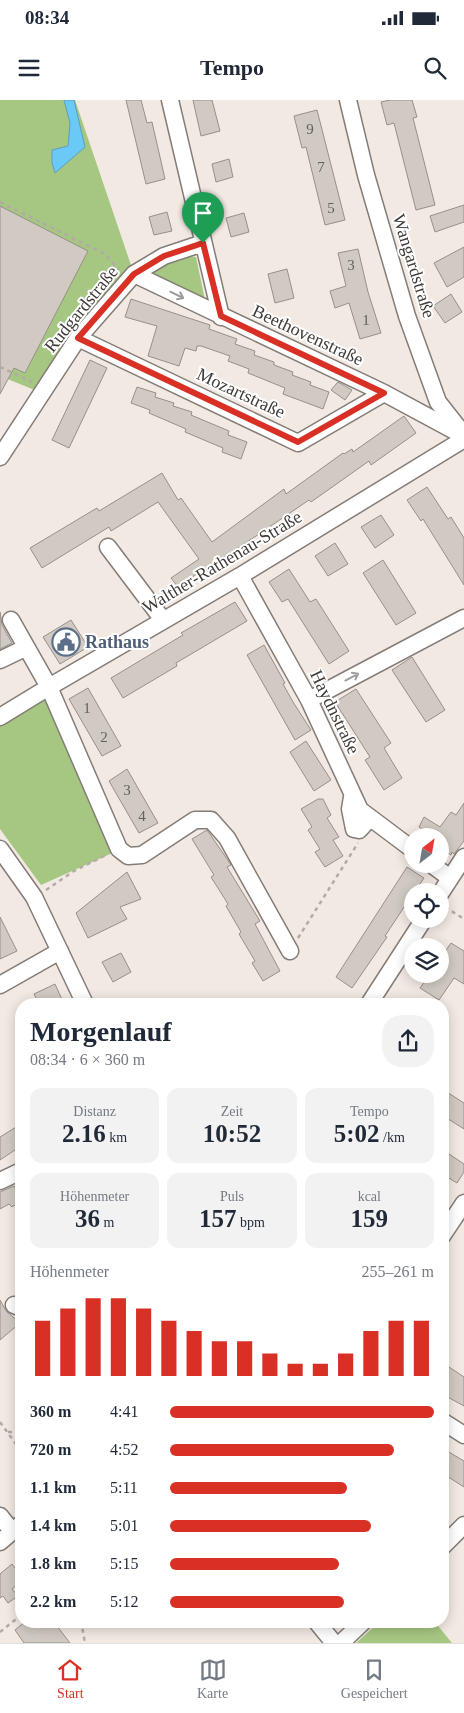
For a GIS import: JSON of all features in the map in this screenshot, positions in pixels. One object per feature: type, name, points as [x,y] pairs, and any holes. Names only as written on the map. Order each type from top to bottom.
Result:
[{"type":"street","points":[[170,100],[221,316]]},
{"type":"street","name":"Wangardstraße","points":[[348,100],[366,175],[407,316],[438,402],[464,437]]},
{"type":"street","name":"Rudgardstraße","points":[[0,457],[78,338],[130,278],[164,256],[203,243]]},
{"type":"street","name":"Beethovenstraße","points":[[130,278],[221,316],[384,393],[464,437]]},
{"type":"street","name":"Mozartstraße","points":[[78,338],[298,442],[384,393]]},
{"type":"street","name":"Walther-Rathenau-Straße","points":[[0,717],[240,576],[464,437]]},
{"type":"street","points":[[108,547],[163,620]]},
{"type":"street","name":"Haydnstraße","points":[[240,576],[309,700],[360,810],[404,844]]},
{"type":"street","points":[[309,700],[464,618]]},
{"type":"street","points":[[11,620],[49,687],[124,852],[142,855],[195,820],[211,820],[227,838],[290,951]]},
{"type":"street","points":[[0,660],[26,648]]},
{"type":"street","points":[[352,793],[350,809],[354,829],[359,830],[370,818]]},
{"type":"street","points":[[0,849],[34,897],[82,998]]},
{"type":"street","points":[[447,883],[464,857]]},
{"type":"street","points":[[443,873],[450,878]]},
{"type":"street","points":[[373,998],[418,928]]},
{"type":"street","points":[[0,985],[60,951]]},
{"type":"street","points":[[0,1181],[15,1174]]},
{"type":"street","points":[[449,1226],[464,1203]]},
{"type":"street","points":[[449,1425],[464,1435]]},
{"type":"street","points":[[0,1516],[11,1532]]},
{"type":"street","points":[[449,1540],[464,1526]]},
{"type":"street","points":[[322,1628],[334,1643]]},
{"type":"street","points":[[341,1643],[357,1628]]},
{"type":"path","points":[[0,202],[105,254],[130,278]]},
{"type":"path","points":[[0,367],[45,388]]},
{"type":"path","points":[[290,951],[361,839],[359,830]]},
{"type":"path","points":[[34,897],[74,871],[124,852]]},
{"type":"path","points":[[449,909],[464,918]]},
{"type":"path","points":[[0,1422],[15,1443]]},
{"type":"path","points":[[8,1432],[15,1432]]},
{"type":"path","points":[[0,1632],[15,1619]]},
{"type":"path","points":[[82,1628],[85,1643]]},
{"type":"green space","points":[[0,100],[75,100],[134,274],[42,393],[0,376]]},
{"type":"green space","points":[[185,255],[196,257],[205,300],[147,275]]},
{"type":"green space","points":[[48,692],[119,850],[41,885],[0,829],[0,723]]},
{"type":"green space","points":[[372,1628],[440,1628],[452,1643],[356,1643]]},
{"type":"water","points":[[64,100],[74,100],[85,147],[55,173],[52,163],[52,150],[68,146],[70,123]]},
{"type":"building","points":[[126,100],[141,100],[147,123],[152,122],[165,179],[146,184]]},
{"type":"building","points":[[193,100],[212,100],[220,131],[201,136]]},
{"type":"building","points":[[412,100],[417,117],[413,118],[435,205],[416,210],[394,123],[387,125],[381,102]]},
{"type":"building","points":[[317,110],[345,220],[325,225],[306,147],[302,148],[294,116]]},
{"type":"building","points":[[229,159],[233,177],[216,182],[212,164]]},
{"type":"building","points":[[464,205],[464,222],[435,232],[430,216]]},
{"type":"building","points":[[0,206],[88,251],[25,373],[14,368],[0,394]]},
{"type":"building","points":[[167,212],[172,231],[154,235],[149,217]]},
{"type":"building","points":[[244,213],[249,232],[231,237],[226,218]]},
{"type":"building","points":[[464,247],[464,277],[447,287],[434,263]]},
{"type":"building","points":[[358,249],[368,292],[381,333],[360,339],[349,303],[335,308],[330,291],[346,286],[338,253]]},
{"type":"building","points":[[287,269],[294,298],[275,303],[268,274]]},
{"type":"building","points":[[451,294],[462,312],[445,323],[433,306]]},
{"type":"building","points":[[131,299],[210,325],[209,329],[237,339],[235,344],[255,351],[254,355],[274,362],[274,365],[293,372],[292,375],[311,382],[310,385],[329,392],[323,409],[283,394],[285,388],[248,373],[249,369],[228,361],[230,356],[201,346],[197,346],[196,351],[185,348],[179,366],[148,356],[157,326],[125,317]]},
{"type":"building","points":[[90,360],[107,368],[69,448],[52,440]]},
{"type":"building","points":[[338,382],[352,390],[345,400],[331,390]]},
{"type":"building","points":[[137,387],[156,393],[155,397],[174,403],[173,406],[192,412],[191,415],[229,431],[228,435],[247,442],[241,459],[222,452],[223,448],[185,432],[186,429],[149,413],[150,410],[131,403]]},
{"type":"building","points":[[404,416],[416,433],[371,465],[369,461],[311,502],[309,500],[178,587],[171,578],[199,559],[158,502],[111,531],[109,527],[42,568],[30,548],[97,508],[99,511],[162,473],[178,500],[181,498],[212,542],[284,489],[286,494],[343,453],[352,449],[353,452]]},
{"type":"building","points":[[427,487],[448,519],[451,517],[464,538],[464,585],[423,519],[421,521],[407,500]]},
{"type":"building","points":[[381,515],[394,535],[375,548],[361,527]]},
{"type":"building","points":[[335,543],[348,564],[328,576],[315,556]]},
{"type":"building","points":[[383,560],[416,613],[396,625],[363,573]]},
{"type":"building","points":[[289,569],[310,602],[316,599],[349,651],[329,664],[288,599],[282,602],[269,582]]},
{"type":"building","points":[[235,602],[247,621],[176,663],[177,666],[123,698],[111,678],[183,635],[181,633]]},
{"type":"building","points":[[0,612],[2,625],[12,643],[0,649]]},
{"type":"building","name":"Rathaus","points":[[71,620],[88,647],[60,664],[43,637]]},
{"type":"building","points":[[264,645],[285,683],[283,684],[311,730],[295,740],[247,655]]},
{"type":"building","points":[[412,657],[445,710],[426,722],[392,670]]},
{"type":"building","points":[[88,688],[121,746],[102,756],[69,699]]},
{"type":"building","points":[[356,689],[391,743],[384,748],[402,778],[384,790],[365,760],[370,757],[335,702]]},
{"type":"building","points":[[306,741],[331,780],[314,791],[290,752]]},
{"type":"building","points":[[127,769],[158,823],[139,833],[109,781]]},
{"type":"building","points":[[318,799],[323,799],[331,815],[327,818],[339,837],[333,840],[343,856],[325,867],[315,852],[320,849],[308,830],[312,827],[301,809]]},
{"type":"building","points":[[464,803],[464,841],[454,854],[452,852],[451,855],[449,854],[449,828],[419,827],[424,817],[440,827],[451,812],[456,815]]},
{"type":"building","points":[[207,830],[231,865],[227,867],[260,921],[255,924],[280,971],[263,981],[252,963],[255,961],[239,934],[241,932],[226,906],[228,904],[211,877],[214,875],[192,839]]},
{"type":"building","points":[[127,872],[141,899],[120,907],[127,919],[88,938],[76,913]]},
{"type":"building","points":[[404,872],[416,873],[424,878],[421,883],[404,883],[404,907],[385,936],[387,937],[352,988],[336,977]]},
{"type":"building","points":[[0,917],[17,951],[0,959]]},
{"type":"building","points":[[451,943],[464,951],[464,984],[454,978],[440,998],[436,998],[420,988],[424,983],[449,983],[449,946]]},
{"type":"building","points":[[121,953],[131,972],[113,982],[102,962]]},
{"type":"building","points":[[55,984],[61,998],[36,998],[34,994]]},
{"type":"building","points":[[449,1093],[464,1103],[464,1129],[449,1119]]},
{"type":"building","points":[[15,1128],[15,1150],[0,1160],[0,1137]]},
{"type":"building","points":[[449,1154],[464,1164],[464,1172],[457,1183],[449,1178]]},
{"type":"building","points":[[14,1186],[15,1205],[12,1207],[9,1204],[0,1209],[0,1192]]},
{"type":"building","points":[[0,1300],[6,1311],[15,1319],[15,1327],[0,1340]]},
{"type":"building","points":[[449,1367],[464,1377],[464,1406],[449,1398]]},
{"type":"building","points":[[449,1452],[464,1461],[464,1487],[449,1477]]},
{"type":"building","points":[[12,1564],[15,1568],[15,1587],[12,1589],[15,1592],[15,1598],[8,1603],[3,1596],[0,1598],[0,1574]]},
{"type":"building","points":[[17,1628],[58,1628],[70,1643],[24,1643],[15,1630]]},
{"type":"place","name":"Rathaus","points":[[66,642]]},
{"type":"route","points":[[203,243],[221,316],[384,393],[298,442],[78,338],[134,274],[164,256],[203,243]]}]
